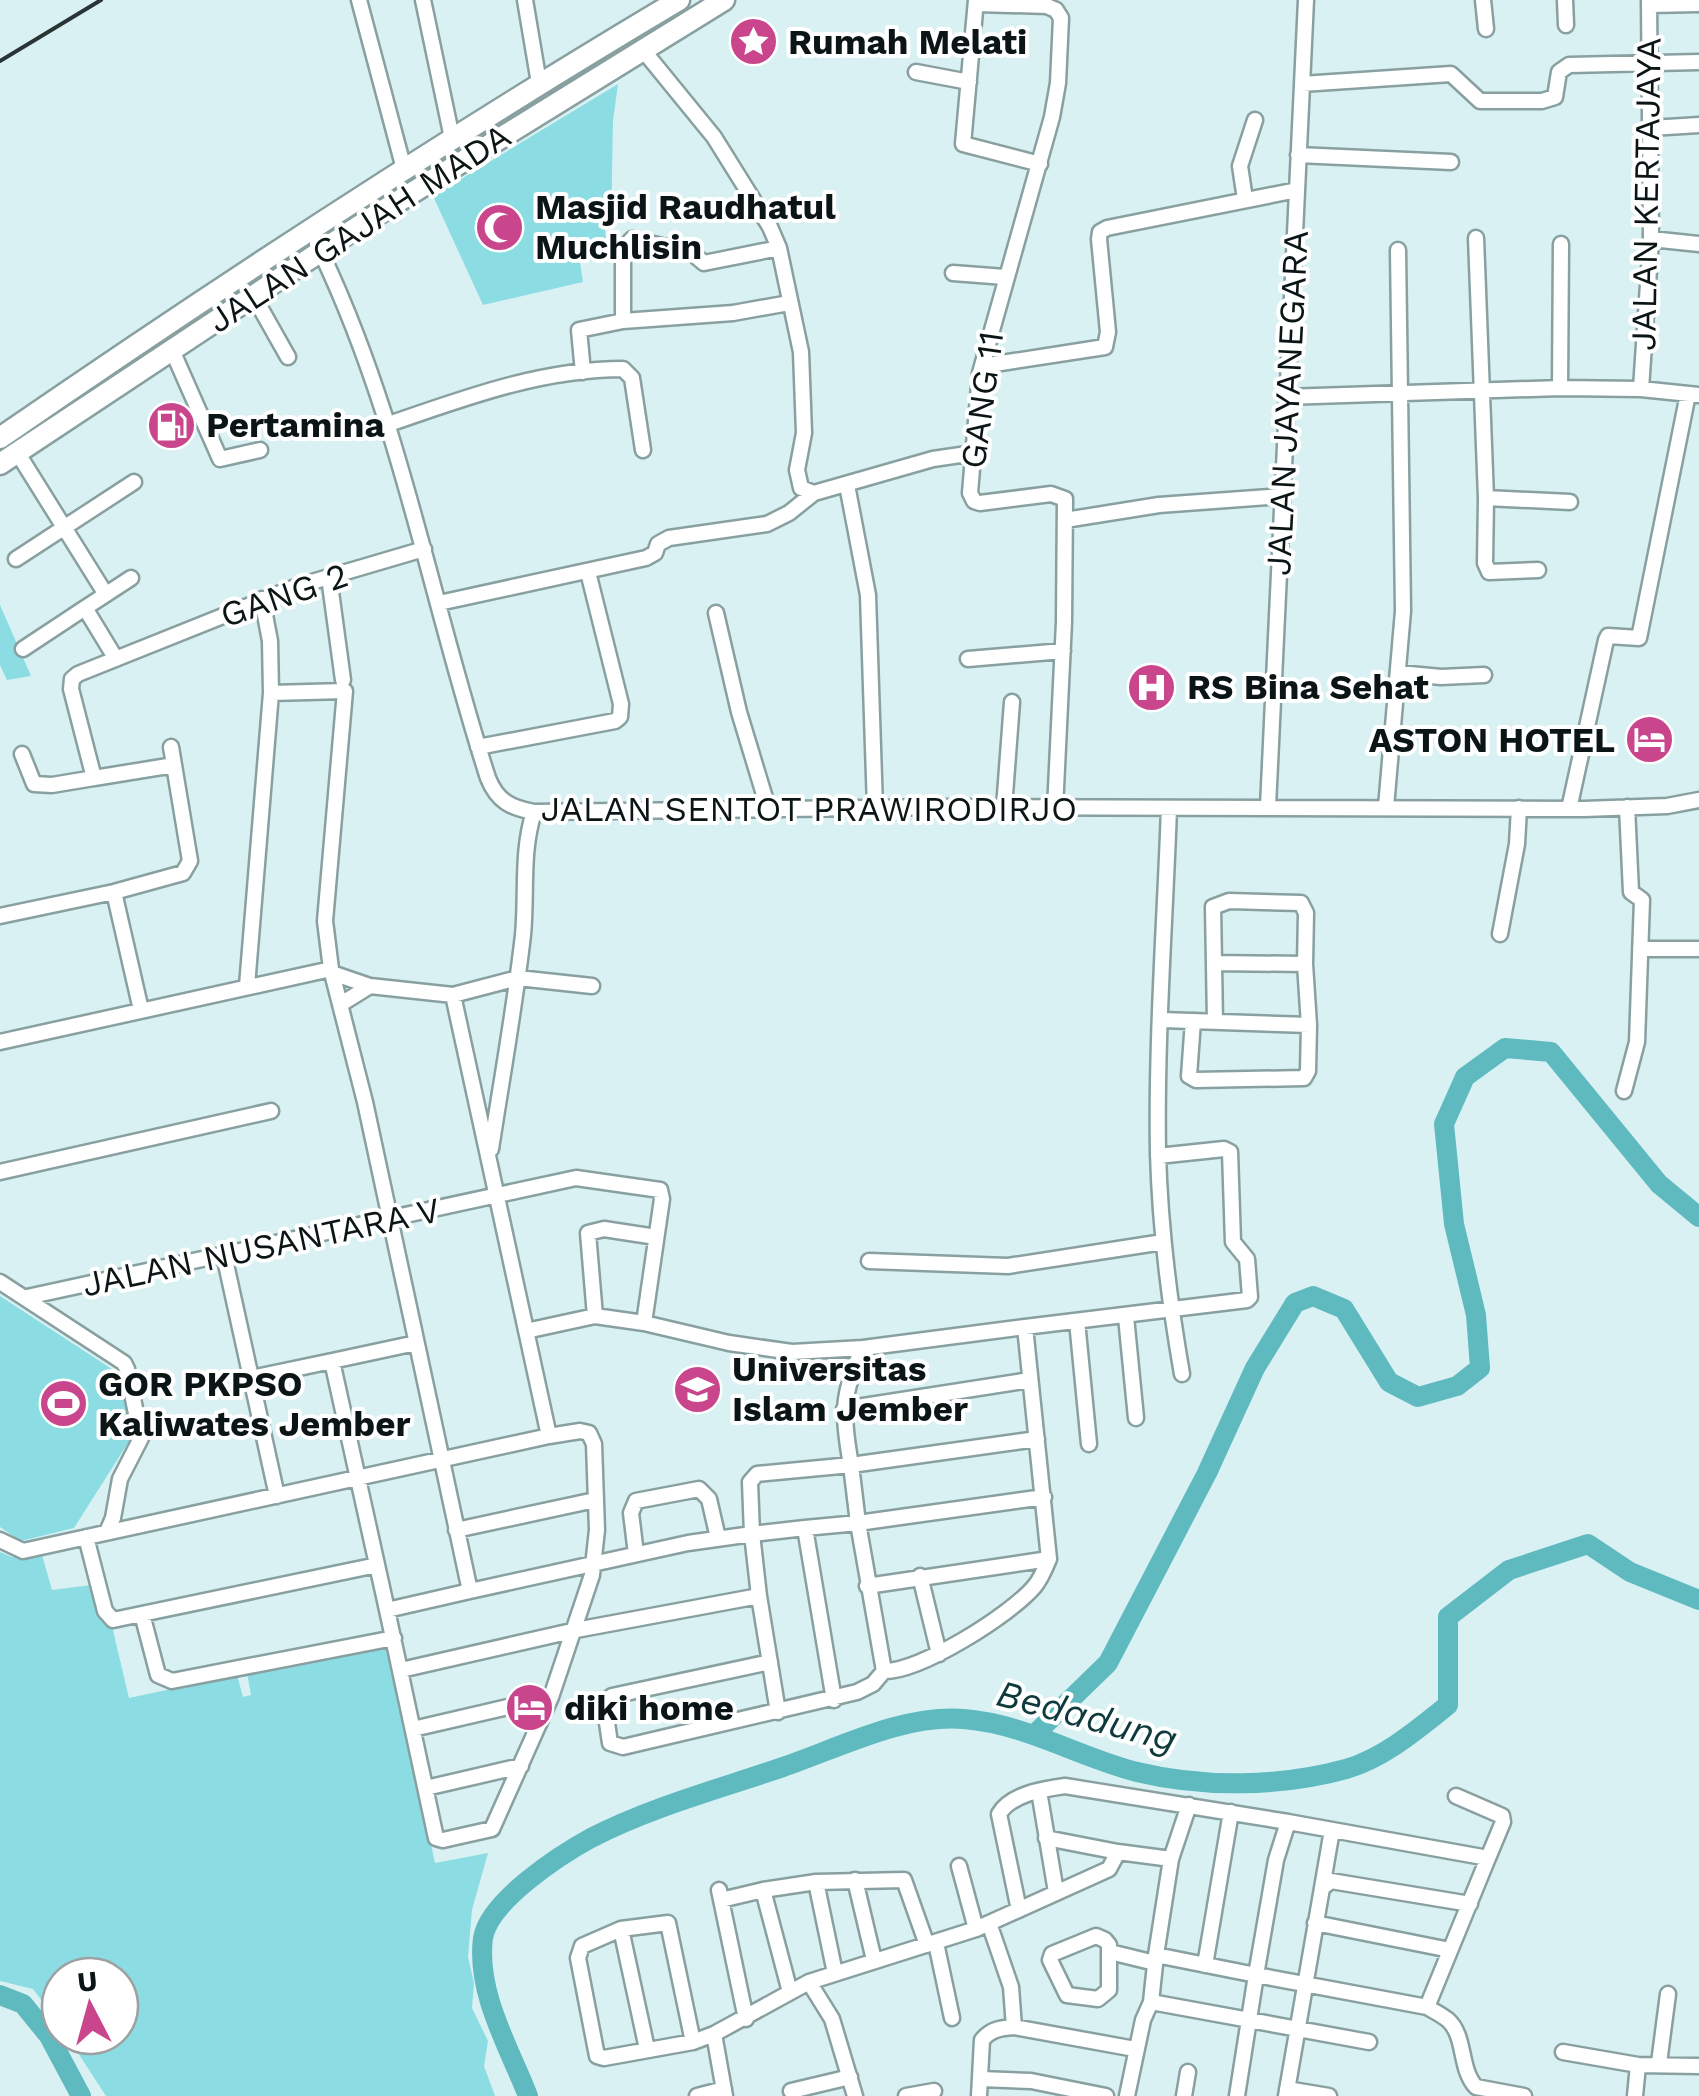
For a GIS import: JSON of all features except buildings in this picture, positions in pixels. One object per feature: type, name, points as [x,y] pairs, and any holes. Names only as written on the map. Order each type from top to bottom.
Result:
[{"type":"highway","name":"JALAN GAJAH MADA","points":[[0,438],[202,300],[452,138],[679,0]]},
{"type":"highway","name":"JALAN GAJAH MADA","points":[[9,458],[321,251],[724,0]]},
{"type":"street","points":[[359,0],[404,170]]},
{"type":"street","points":[[423,0],[452,138]]},
{"type":"street","points":[[525,0],[539,83]]},
{"type":"street","name":"JALAN JAYANEGARA","points":[[1268,807],[1306,0]]},
{"type":"street","points":[[1483,0],[1486,29]]},
{"type":"street","points":[[1565,0],[1566,24]]},
{"type":"street","points":[[976,2],[964,145],[1040,164]]},
{"type":"street","name":"GANG 11","points":[[976,2],[1047,6],[1056,10],[1060,18],[1058,84],[1040,164],[982,366],[970,494],[980,504],[1051,494],[1065,500],[1065,520]]},
{"type":"street","points":[[1649,3],[1699,4]]},
{"type":"street","name":"JALAN KERTAJAYA","points":[[1641,389],[1651,239],[1649,3]]},
{"type":"street","points":[[642,50],[714,138],[779,248],[801,352],[804,434],[798,470],[801,488],[814,493]]},
{"type":"street","points":[[1302,84],[1451,74],[1480,101],[1542,101],[1558,93],[1559,72],[1564,67],[1699,62]]},
{"type":"street","points":[[916,72],[969,82]]},
{"type":"street","points":[[1245,200],[1240,166],[1254,120]]},
{"type":"street","points":[[1651,128],[1699,125]]},
{"type":"street","points":[[1298,155],[1451,162]]},
{"type":"street","points":[[982,366],[1105,347],[1108,332],[1099,239],[1106,228],[1298,190]]},
{"type":"street","name":"JALAN SENTOT PRAWIRODIRJO","points":[[310,232],[366,354],[389,424],[492,788],[516,809],[1569,809],[1667,806],[1699,800]]},
{"type":"street","points":[[1476,238],[1486,498],[1484,563],[1490,572],[1538,570]]},
{"type":"street","points":[[623,321],[623,249],[632,239],[692,253],[706,263],[779,248]]},
{"type":"street","points":[[1651,239],[1699,244]]},
{"type":"street","points":[[1560,388],[1561,244]]},
{"type":"street","points":[[1386,808],[1402,610],[1398,250]]},
{"type":"street","points":[[953,274],[1005,277]]},
{"type":"street","points":[[253,295],[288,357]]},
{"type":"street","points":[[583,372],[579,330],[623,321],[733,313],[790,302]]},
{"type":"street","points":[[172,350],[220,459],[260,450]]},
{"type":"street","points":[[389,424],[488,390],[618,369],[630,374],[643,450]]},
{"type":"street","points":[[1285,397],[1560,388],[1693,394],[1639,638],[1608,636],[1606,640],[1569,809]]},
{"type":"street","points":[[439,603],[646,558],[669,538],[767,524],[789,514],[814,493],[933,459],[974,454]]},
{"type":"street","points":[[9,458],[66,527],[105,593]]},
{"type":"street","points":[[16,560],[134,482]]},
{"type":"street","points":[[847,485],[868,596],[875,808]]},
{"type":"street","points":[[1055,809],[1065,520],[1160,505],[1282,496]]},
{"type":"street","points":[[1486,498],[1570,502]]},
{"type":"street","name":"GANG 2","points":[[94,778],[70,683],[78,674],[262,599],[424,548]]},
{"type":"street","points":[[478,746],[616,722],[620,717],[621,704],[588,572]]},
{"type":"street","points":[[329,577],[344,680]]},
{"type":"street","points":[[23,649],[131,578]]},
{"type":"street","points":[[247,986],[271,692],[270,641],[262,599]]},
{"type":"street","points":[[85,608],[116,659]]},
{"type":"street","points":[[716,613],[739,712],[769,811]]},
{"type":"street","points":[[968,659],[1063,652]]},
{"type":"street","points":[[1399,672],[1441,678],[1484,675]]},
{"type":"street","points":[[271,692],[345,691],[324,921],[470,1591]]},
{"type":"street","points":[[1004,808],[1012,702]]},
{"type":"street","points":[[0,916],[178,876],[188,868],[190,860],[171,747]]},
{"type":"street","points":[[22,754],[34,784],[52,785],[174,765]]},
{"type":"street","points":[[1169,808],[1158,1156],[1163,1242],[1182,1374]]},
{"type":"street","points":[[1500,934],[1518,844],[1519,808]]},
{"type":"street","points":[[1624,1091],[1636,1042],[1642,900],[1631,892],[1627,808]]},
{"type":"street","points":[[516,809],[526,837]]},
{"type":"street","points":[[489,1159],[518,978],[524,927],[526,837],[534,812]]},
{"type":"street","points":[[114,892],[141,1010]]},
{"type":"street","points":[[1193,1021],[1189,1076],[1196,1080],[1304,1078],[1308,1070],[1309,1025],[1304,906],[1297,901],[1229,901],[1213,907],[1215,1022]]},
{"type":"street","points":[[1640,949],[1699,949]]},
{"type":"street","points":[[1214,963],[1305,964]]},
{"type":"street","points":[[0,1042],[247,986],[332,971],[370,986],[453,996],[518,978],[592,986]]},
{"type":"street","points":[[341,1004],[370,986]]},
{"type":"street","points":[[453,996],[549,1436]]},
{"type":"street","points":[[1162,1020],[1309,1025]]},
{"type":"street","points":[[0,1172],[270,1111]]},
{"type":"street","points":[[526,1331],[595,1316],[644,1323],[728,1344],[792,1352],[864,1348],[1247,1300],[1250,1294],[1246,1259],[1233,1242],[1230,1152],[1224,1149],[1158,1156]]},
{"type":"street","name":"JALAN NUSANTARA V","points":[[28,1297],[576,1178],[660,1190],[656,1236]]},
{"type":"street","points":[[595,1316],[588,1233],[604,1229],[656,1236],[644,1323]]},
{"type":"street","points":[[868,1261],[1008,1266],[1163,1242]]},
{"type":"street","points":[[224,1255],[276,1496]]},
{"type":"street","points":[[2,1277],[128,1369],[141,1438],[123,1471],[107,1532]]},
{"type":"street","points":[[1126,1316],[1136,1418]]},
{"type":"street","points":[[1078,1321],[1090,1444]]},
{"type":"street","points":[[770,1662],[612,1696],[604,1703],[612,1746],[623,1747],[834,1700],[873,1684],[884,1671],[909,1669],[940,1654],[1022,1599],[1042,1576],[1049,1559],[1025,1327]]},
{"type":"street","points":[[250,1378],[416,1343]]},
{"type":"street","points":[[864,1348],[847,1382],[844,1408],[867,1586],[884,1671]]},
{"type":"street","points":[[0,1540],[23,1552],[107,1532],[358,1479],[442,1461],[549,1436],[589,1433],[594,1444],[594,1566],[552,1697],[495,1825],[485,1832],[439,1840],[413,1730],[388,1610],[377,1565],[358,1479],[332,1360]]},
{"type":"street","points":[[844,1408],[1030,1380]]},
{"type":"street","points":[[778,1712],[759,1596],[750,1478],[1037,1439]]},
{"type":"street","points":[[636,1554],[630,1513],[636,1501],[699,1489],[709,1499],[718,1538]]},
{"type":"street","points":[[388,1610],[718,1538],[858,1523],[1044,1496]]},
{"type":"street","points":[[456,1530],[595,1500]]},
{"type":"street","points":[[805,1528],[834,1700]]},
{"type":"street","points":[[86,1537],[107,1616],[114,1620],[377,1565]]},
{"type":"street","points":[[867,1586],[1049,1559]]},
{"type":"street","points":[[920,1576],[940,1654]]},
{"type":"street","points":[[401,1670],[576,1630],[759,1596]]},
{"type":"street","points":[[142,1614],[158,1675],[172,1681],[394,1638]]},
{"type":"street","points":[[413,1730],[552,1697]]},
{"type":"street","points":[[426,1788],[521,1766]]},
{"type":"street","points":[[1018,1910],[998,1814],[1002,1807],[1038,1791],[1065,1786],[1488,1858]]},
{"type":"street","points":[[1038,1791],[1056,1892]]},
{"type":"street","points":[[1427,2007],[1504,1822],[1502,1816],[1456,1796]]},
{"type":"street","points":[[1127,2096],[1135,2049],[1151,2002],[1171,1859],[1190,1805]]},
{"type":"street","points":[[1205,1966],[1231,1812]]},
{"type":"street","points":[[1237,2096],[1276,1860],[1288,1822]]},
{"type":"street","points":[[1329,2096],[1286,2093],[1332,1830]]},
{"type":"street","points":[[1046,1838],[1171,1859]]},
{"type":"street","points":[[693,2042],[670,1926],[664,1921],[621,1929],[585,1943],[578,1953],[597,2056],[604,2058],[693,2042],[714,2034],[809,1982],[931,1944],[1018,1910],[1109,1869],[1118,1852]]},
{"type":"street","points":[[960,1866],[982,1926],[1011,1987],[1014,2027]]},
{"type":"street","points":[[746,2019],[720,1895],[816,1882],[902,1879],[931,1944],[952,2018]]},
{"type":"street","points":[[855,1880],[874,1960]]},
{"type":"street","points":[[1322,1888],[1331,1881],[1470,1904]]},
{"type":"street","points":[[816,1882],[834,1972]]},
{"type":"street","points":[[763,1890],[790,1992]]},
{"type":"street","points":[[1315,1924],[1450,1950]]},
{"type":"street","points":[[621,1929],[647,2049]]},
{"type":"street","points":[[1096,1936],[1105,1940],[1110,1952],[1109,1990],[1104,1996],[1098,1999],[1065,1993],[1050,1960],[1054,1952],[1096,1936]]},
{"type":"street","points":[[1110,1952],[1427,2007],[1450,2021],[1467,2075],[1476,2087],[1524,2096]]},
{"type":"street","points":[[809,1982],[832,2019],[855,2096]]},
{"type":"street","points":[[1658,2063],[1668,1994]]},
{"type":"street","points":[[1151,2002],[1369,2042]]},
{"type":"street","points":[[979,2096],[982,2040],[998,2028],[1014,2027],[1135,2049]]},
{"type":"street","points":[[697,2096],[724,2092],[714,2034]]},
{"type":"street","points":[[1563,2052],[1638,2065],[1699,2066]]},
{"type":"street","points":[[1636,2096],[1638,2065]]},
{"type":"street","points":[[1184,2096],[1188,2072]]},
{"type":"street","points":[[792,2090],[850,2078]]},
{"type":"street","points":[[981,2079],[1031,2081],[1106,2096]]},
{"type":"street","points":[[906,2096],[934,2092]]},
{"type":"shaded area","points":[[618,84],[613,121],[611,228],[605,229],[608,260],[580,262],[583,282],[483,305],[433,196]]},
{"type":"shaded area","points":[[0,605],[31,676],[7,680],[0,665]]},
{"type":"shaded area","name":"GOR PKPSO Kaliwates Jember","points":[[0,1296],[118,1373],[133,1435],[74,1528],[21,1541],[0,1527]]},
{"type":"shaded area","points":[[0,1552],[12,1557],[42,1555],[52,1590],[91,1585],[98,1616],[111,1622],[129,1698],[237,1675],[243,1697],[251,1695],[247,1673],[382,1645],[390,1652],[435,1863],[488,1853],[472,1910],[468,1957],[474,1983],[472,2008],[488,2041],[484,2066],[495,2096],[106,2096],[80,2056],[140,2056],[140,1956],[40,1956],[40,1998],[33,1989],[0,1981]]},
{"type":"waterway","points":[[1035,1734],[1108,1663],[1207,1473],[1255,1368],[1295,1303],[1313,1296],[1344,1309],[1389,1382],[1418,1397],[1457,1386],[1480,1368],[1476,1315],[1454,1224],[1444,1124],[1465,1077],[1505,1048],[1551,1052],[1659,1184],[1699,1217]]},
{"type":"waterway","name":"Bedadung","points":[[528,2096],[484,1979],[483,1938],[488,1924],[498,1909],[545,1867],[591,1838],[637,1817],[872,1734],[941,1719],[1009,1727],[1115,1766],[1188,1781],[1269,1782],[1321,1775],[1374,1758],[1448,1705],[1448,1617],[1509,1570],[1588,1544],[1630,1572],[1699,1600]]},
{"type":"waterway","name":"Bedadung","points":[[0,1995],[23,2004],[49,2036],[81,2096]]},
{"type":"railway","points":[[0,61],[101,0]]},
{"type":"place","name":"Rumah Melati","points":[[753,42]]},
{"type":"place","name":"Masjid Raudhatul Muchlisin","points":[[500,227]]},
{"type":"place","name":"Pertamina","points":[[171,425]]},
{"type":"place","name":"RS Bina Sehat","points":[[1152,687]]},
{"type":"place","name":"ASTON HOTEL","points":[[1650,740]]},
{"type":"place","name":"Universitas Islam Jember","points":[[697,1389]]},
{"type":"place","name":"GOR PKPSO Kaliwates Jember","points":[[63,1404]]},
{"type":"place","name":"diki home","points":[[529,1708]]}]
